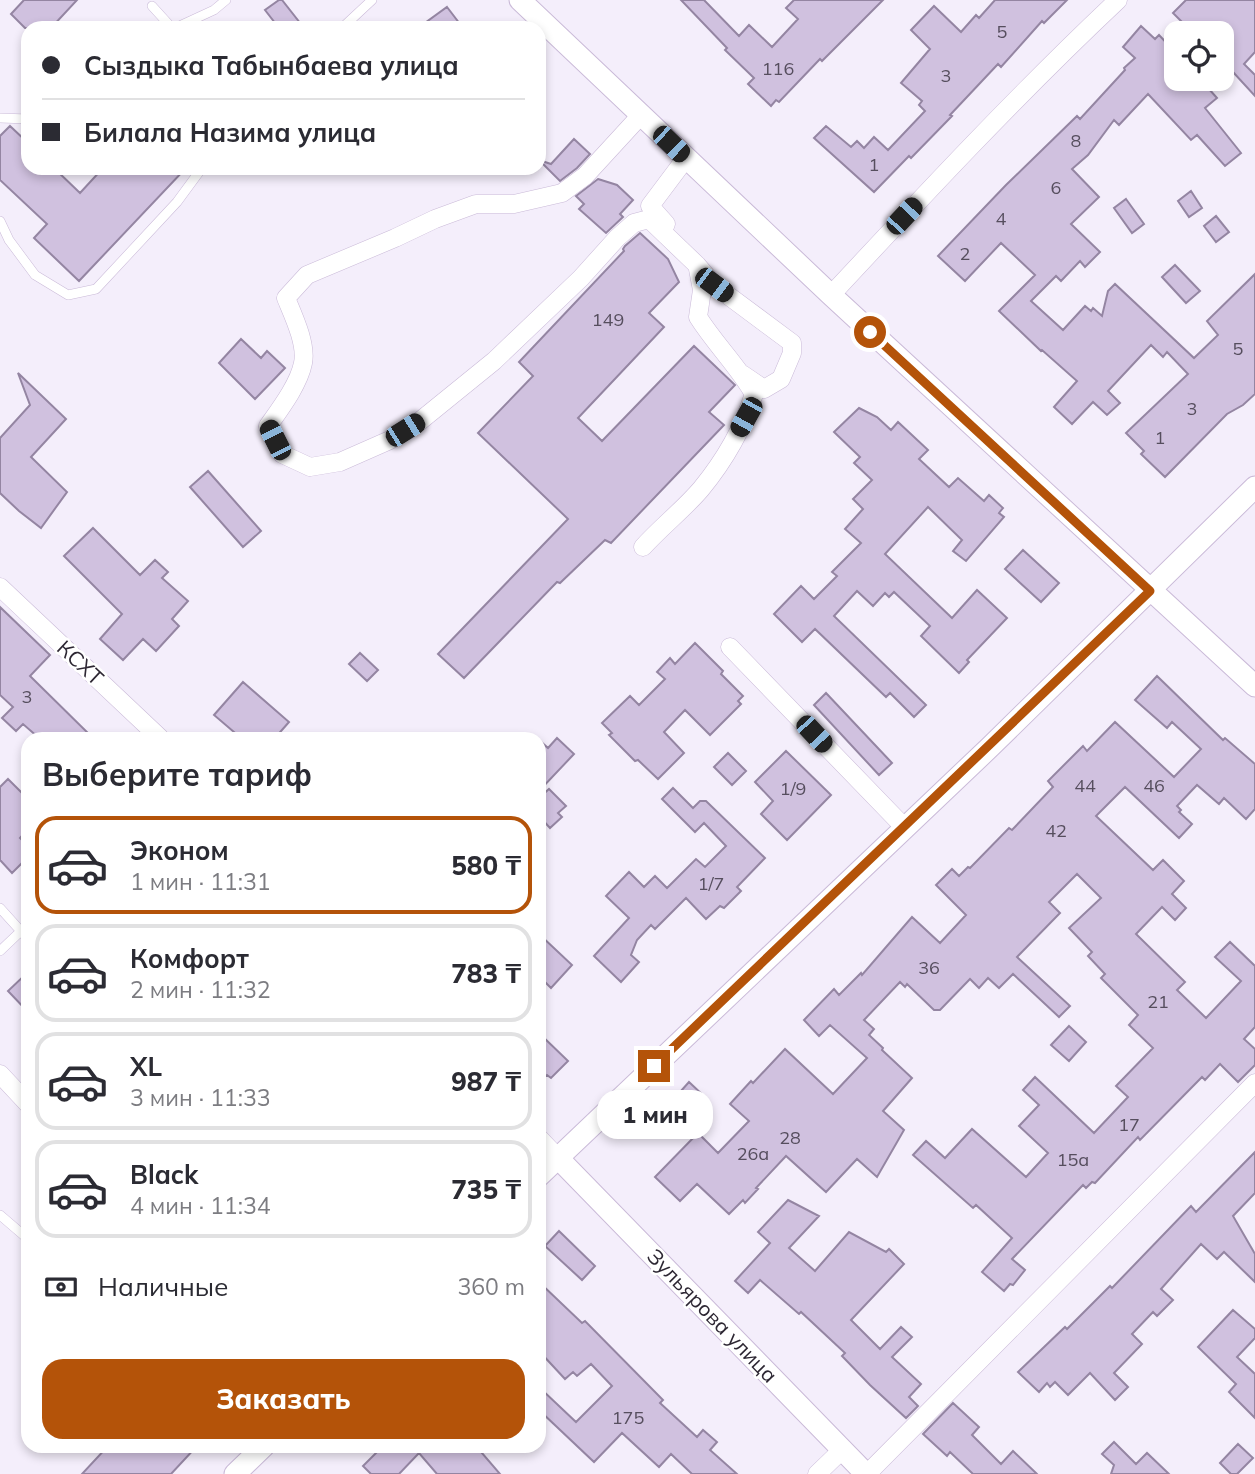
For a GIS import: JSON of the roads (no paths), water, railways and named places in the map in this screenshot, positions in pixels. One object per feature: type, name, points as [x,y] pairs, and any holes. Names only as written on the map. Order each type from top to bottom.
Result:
[{"type":"street","points":[[520,0],[542,21]]},
{"type":"street","points":[[831,295],[1080,35],[1118,0]]},
{"type":"street","points":[[546,25],[831,295],[1255,686]]},
{"type":"street","points":[[641,115],[585,176],[562,193],[514,204],[476,204],[307,275],[286,298],[299,331],[304,362],[289,394],[268,426],[282,454],[310,467],[340,462],[390,440],[420,421],[494,361],[581,278],[617,238],[634,223],[649,219],[697,265],[702,290],[698,317],[754,394],[746,417],[729,449],[701,489],[643,547]]},
{"type":"street","points":[[686,158],[650,206],[714,285],[792,343],[792,353],[781,379],[764,389],[742,374]]},
{"type":"street","points":[[546,1169],[905,828],[1255,487]]},
{"type":"street","name":"КСХТ","points":[[0,587],[154,732]]},
{"type":"street","points":[[730,647],[905,828]]},
{"type":"street","points":[[0,1074],[21,1096]]},
{"type":"street","points":[[866,1474],[1255,1083]]},
{"type":"street","points":[[546,1145],[558,1158]]},
{"type":"street","name":"Зульярова улица","points":[[558,1158],[866,1474]]},
{"type":"street","points":[[817,1474],[843,1449]]},
{"type":"street","points":[[235,1474],[257,1453]]},
{"type":"lane","points":[[189,21],[214,10],[226,0]]},
{"type":"lane","points":[[350,21],[372,0]]},
{"type":"lane","points":[[152,6],[166,21]]},
{"type":"lane","points":[[0,118],[21,119]]},
{"type":"lane","points":[[0,222],[9,240],[35,275],[68,295],[96,289],[177,202],[197,175]]},
{"type":"lane","points":[[0,908],[21,932]]},
{"type":"lane","points":[[0,951],[21,937]]},
{"type":"lane","points":[[0,1215],[21,1233]]}]
